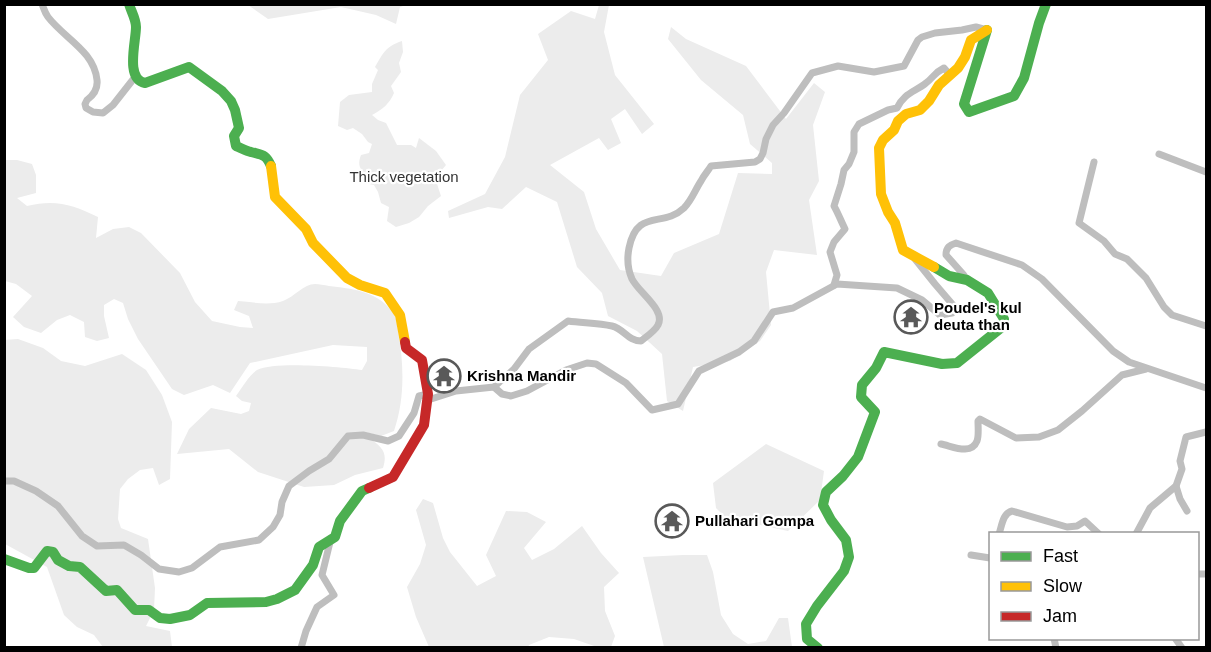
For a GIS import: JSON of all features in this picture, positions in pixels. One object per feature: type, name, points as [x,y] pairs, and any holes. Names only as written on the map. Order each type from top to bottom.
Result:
[{"type":"street","points":[[42,4],[49,18],[91,60],[98,84],[96,91],[85,104],[86,108],[93,112],[103,113],[114,105],[135,77]]},
{"type":"street","points":[[4,559],[34,568],[47,551],[53,552],[58,560],[69,567],[80,567],[106,591],[117,590],[135,610],[149,610],[160,618],[170,619],[190,615],[207,603],[266,602],[277,599],[295,590],[313,565],[319,547],[335,537],[340,521],[362,491],[393,477],[424,425],[427,395],[422,360],[406,348],[400,315],[385,293],[347,278],[313,243],[306,229],[275,197],[271,163],[262,154],[236,146],[234,136],[239,128],[232,102],[213,84],[189,68],[145,83],[135,77],[133,64],[136,25],[129,4]]},
{"type":"street","points":[[987,30],[964,104],[969,112],[1014,96],[1024,78],[1046,4]]},
{"type":"street","points":[[4,481],[14,482],[36,491],[58,506],[82,536],[97,546],[124,545],[159,568],[179,572],[192,568],[220,546],[259,540],[273,527],[280,515],[282,502],[289,486],[329,459],[348,436],[363,435],[387,441],[399,436],[414,412],[419,396],[494,387],[514,369],[529,349],[568,321],[613,326],[635,341],[641,341],[651,333],[658,325],[660,317],[632,280],[628,266],[629,249],[634,231],[641,225],[672,216],[685,208],[711,166],[755,162],[760,159],[773,125],[812,73],[838,66],[874,72],[904,66],[918,40],[922,37],[976,27],[987,30]]},
{"type":"street","points":[[967,280],[949,276],[903,250],[895,224],[881,194],[879,148],[883,140],[894,130],[898,121],[906,114],[920,110],[929,101],[939,85],[958,68],[971,40],[987,30]]},
{"type":"street","points":[[834,285],[837,275],[830,252],[834,242],[845,229],[834,206],[843,170],[849,164],[854,152],[854,132],[859,124],[897,108],[901,100],[926,84],[936,72],[945,68],[950,75]]},
{"type":"street","points":[[1159,154],[1206,172]]},
{"type":"street","points":[[1094,162],[1079,223],[1104,241],[1115,254],[1127,260],[1146,278],[1164,307],[1172,315],[1206,326]]},
{"type":"street","points":[[818,648],[807,639],[806,624],[844,571],[849,557],[846,540],[823,505],[826,492],[858,457],[875,412],[861,397],[862,385],[876,368],[884,352],[923,362],[957,363],[1002,327],[1004,319],[988,293],[967,280],[946,255],[949,245],[956,243],[1022,265],[1042,279],[1113,351],[1129,362],[1206,388]]},
{"type":"street","points":[[494,387],[502,394],[511,396],[527,391],[566,370],[587,363],[596,364],[626,383],[652,411],[678,404],[699,371],[739,352],[754,341],[773,312],[794,309],[837,284],[897,288],[922,300],[940,315],[952,313],[953,304],[934,285],[911,255]]},
{"type":"street","points":[[941,444],[965,450],[972,447],[977,441],[980,419],[1016,438],[1039,437],[1058,430],[1122,375],[1148,369]]},
{"type":"street","points":[[1137,532],[1150,508],[1176,486],[1182,468],[1180,461],[1186,436],[1206,432]]},
{"type":"street","points":[[1176,486],[1187,511]]},
{"type":"street","points":[[1000,532],[1006,514],[1012,511],[1067,527],[1077,526],[1085,521],[1097,532]]},
{"type":"street","points":[[1060,532],[1067,527]]},
{"type":"street","points":[[301,648],[306,630],[317,607],[334,595],[322,575],[331,538]]},
{"type":"street","points":[[970,555],[989,558]]},
{"type":"green space","points":[[248,5],[406,5],[400,7],[396,24],[376,15],[341,7],[268,19]]},
{"type":"green space","points":[[599,5],[609,5],[604,32],[615,75],[654,124],[642,134],[625,109],[611,119],[621,143],[608,150],[599,138],[550,165],[584,192],[596,229],[620,270],[661,276],[674,253],[719,234],[738,173],[772,174],[772,163],[750,144],[743,115],[701,80],[668,39],[671,27],[686,39],[746,66],[786,119],[814,83],[825,92],[813,125],[819,181],[809,200],[817,255],[774,250],[766,272],[771,325],[760,341],[730,361],[693,367],[683,411],[667,401],[662,354],[637,331],[608,316],[602,293],[577,267],[557,202],[526,187],[502,209],[488,207],[449,218],[448,211],[485,194],[505,157],[520,95],[548,60],[538,34],[571,11],[595,19]]},
{"type":"green space","name":"Thick vegetation","points":[[402,41],[403,52],[399,63],[401,72],[391,86],[394,93],[385,106],[372,115],[386,123],[397,145],[411,145],[416,148],[419,138],[436,151],[446,165],[437,180],[441,196],[419,217],[396,227],[387,221],[389,207],[381,203],[378,192],[374,185],[369,184],[359,164],[361,155],[369,153],[372,144],[353,128],[347,130],[338,126],[340,102],[349,95],[372,92],[372,84],[378,70],[375,67],[392,45]]},
{"type":"green space","points":[[4,157],[6,160],[32,164],[36,175],[36,193],[17,198],[27,206],[47,203],[64,204],[98,217],[96,238],[113,229],[129,227],[141,233],[180,273],[195,302],[212,321],[253,328],[249,316],[234,310],[238,301],[277,302],[315,284],[370,294],[384,303],[393,312],[397,323],[402,381],[400,407],[394,431],[381,436],[369,433],[369,438],[380,447],[384,454],[383,468],[355,475],[334,485],[304,487],[258,472],[229,449],[177,454],[189,429],[211,408],[241,414],[249,411],[251,403],[242,401],[236,396],[257,370],[293,365],[362,370],[367,361],[367,347],[333,345],[250,363],[230,393],[213,385],[184,395],[172,389],[138,339],[123,303],[114,299],[104,305],[109,338],[97,341],[85,337],[84,322],[70,315],[57,320],[41,333],[24,327],[13,317],[32,296],[16,284],[5,281]]},
{"type":"green space","points":[[18,339],[43,348],[61,361],[85,366],[122,354],[146,370],[162,395],[172,422],[170,479],[159,485],[153,468],[140,470],[128,479],[120,489],[118,519],[121,528],[148,539],[155,588],[154,610],[146,626],[170,631],[172,647],[103,647],[94,635],[77,627],[64,615],[47,567],[5,544],[4,340]]},
{"type":"green space","points":[[766,444],[824,471],[820,500],[788,531],[760,525],[743,516],[736,528],[716,508],[713,483]]},
{"type":"green space","points":[[423,499],[433,503],[443,538],[450,552],[477,586],[496,576],[486,555],[506,511],[527,512],[546,522],[524,548],[532,560],[554,549],[582,526],[619,573],[604,587],[605,611],[615,636],[611,647],[597,647],[574,639],[549,637],[528,647],[429,647],[416,617],[407,587],[420,564],[426,545],[416,510]]},
{"type":"green space","points":[[707,555],[713,572],[721,615],[733,634],[748,644],[766,641],[779,618],[788,618],[792,647],[664,647],[643,557]]},
{"type":"traffic: fast","points":[[129,4],[136,24],[133,67],[139,80],[145,83],[189,67],[222,91],[231,101],[239,128],[234,136],[236,146],[263,156],[271,166]]},
{"type":"traffic: fast","points":[[987,30],[964,104],[969,112],[1014,96],[1024,78],[1046,4]]},
{"type":"traffic: fast","points":[[818,648],[807,639],[806,624],[844,571],[849,557],[846,540],[823,505],[826,492],[858,457],[875,412],[861,397],[862,385],[876,368],[884,352],[942,364],[957,363],[1002,327],[1004,319],[988,293],[967,280],[949,276],[934,267]]},
{"type":"traffic: fast","points":[[4,559],[34,568],[47,551],[53,552],[58,560],[69,566],[80,567],[106,591],[117,590],[135,610],[149,610],[160,618],[170,619],[190,615],[207,603],[266,602],[295,590],[313,565],[319,547],[335,537],[340,521],[362,491],[369,488]]},
{"type":"traffic: slow","points":[[934,267],[903,250],[895,223],[881,194],[879,148],[883,140],[894,130],[898,121],[906,114],[920,110],[929,101],[939,85],[958,68],[971,40],[987,30]]},
{"type":"traffic: slow","points":[[271,166],[275,197],[306,229],[313,243],[347,278],[385,293],[400,315],[405,342]]},
{"type":"traffic: jam","points":[[369,488],[393,477],[424,425],[428,394],[422,360],[406,348],[405,342]]},
{"type":"place","name":"Poudel's kul deuta than","points":[[911,317]]},
{"type":"place","name":"Krishna Mandir","points":[[444,376]]},
{"type":"place","name":"Pullahari Gompa","points":[[672,521]]}]
